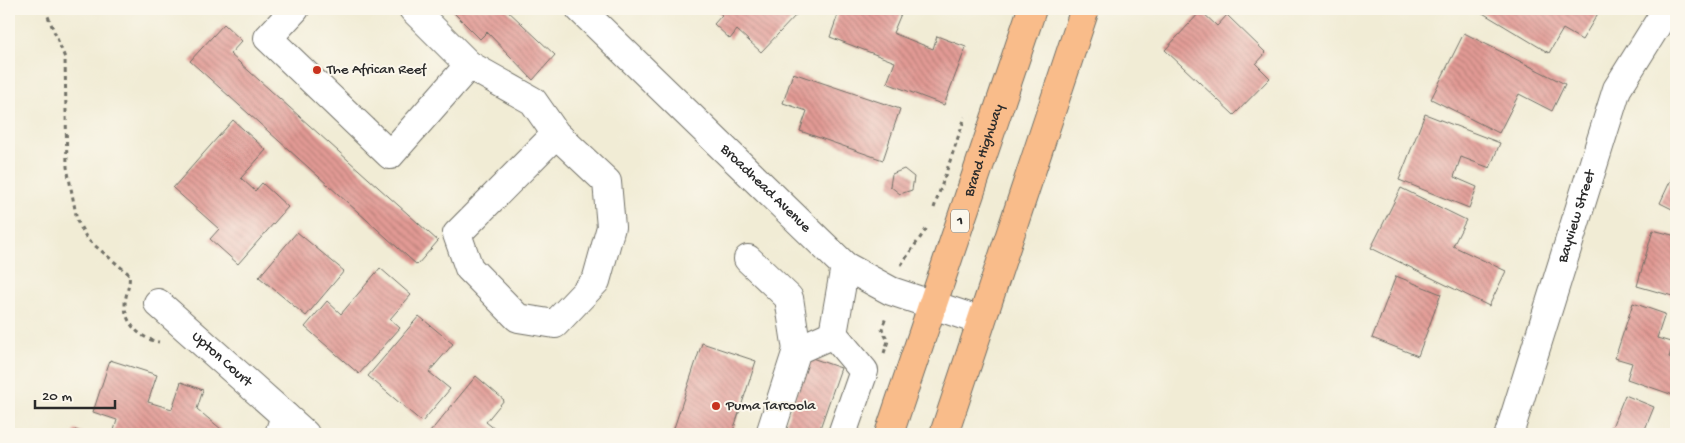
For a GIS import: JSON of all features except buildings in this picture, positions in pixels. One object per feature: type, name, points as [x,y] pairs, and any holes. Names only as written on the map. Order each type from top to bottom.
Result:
[{"type":"highway","name":"Brand Highway","points":[[889,434],[931,304],[1032,9]]},
{"type":"highway","points":[[944,434],[1085,9]]},
{"type":"street","points":[[295,9],[268,38],[390,155],[469,65]]},
{"type":"street","points":[[413,9],[469,65],[533,101],[556,134],[607,182],[611,226],[596,281],[554,324],[518,318],[469,268],[457,234],[556,134]]},
{"type":"street","name":"Broadhead Avenue","points":[[580,9],[845,266],[891,291],[981,320]]},
{"type":"street","name":"Bayview Street","points":[[1509,434],[1617,89],[1667,9]]},
{"type":"street","points":[[748,259],[789,298],[797,350],[770,434]]},
{"type":"street","points":[[842,434],[864,371],[833,334],[845,266]]},
{"type":"street","name":"Upton Court","points":[[158,303],[282,425],[305,434]]},
{"type":"street","points":[[797,350],[833,334]]},
{"type":"path","points":[[45,9],[65,58],[67,166],[76,220],[87,239],[129,274],[130,283],[125,306],[129,322],[139,334],[162,342]]},
{"type":"path","points":[[901,265],[927,230]]},
{"type":"place","name":"The African Reef","points":[[317,70]]},
{"type":"place","name":"Puma Tarcoola","points":[[716,406]]}]
